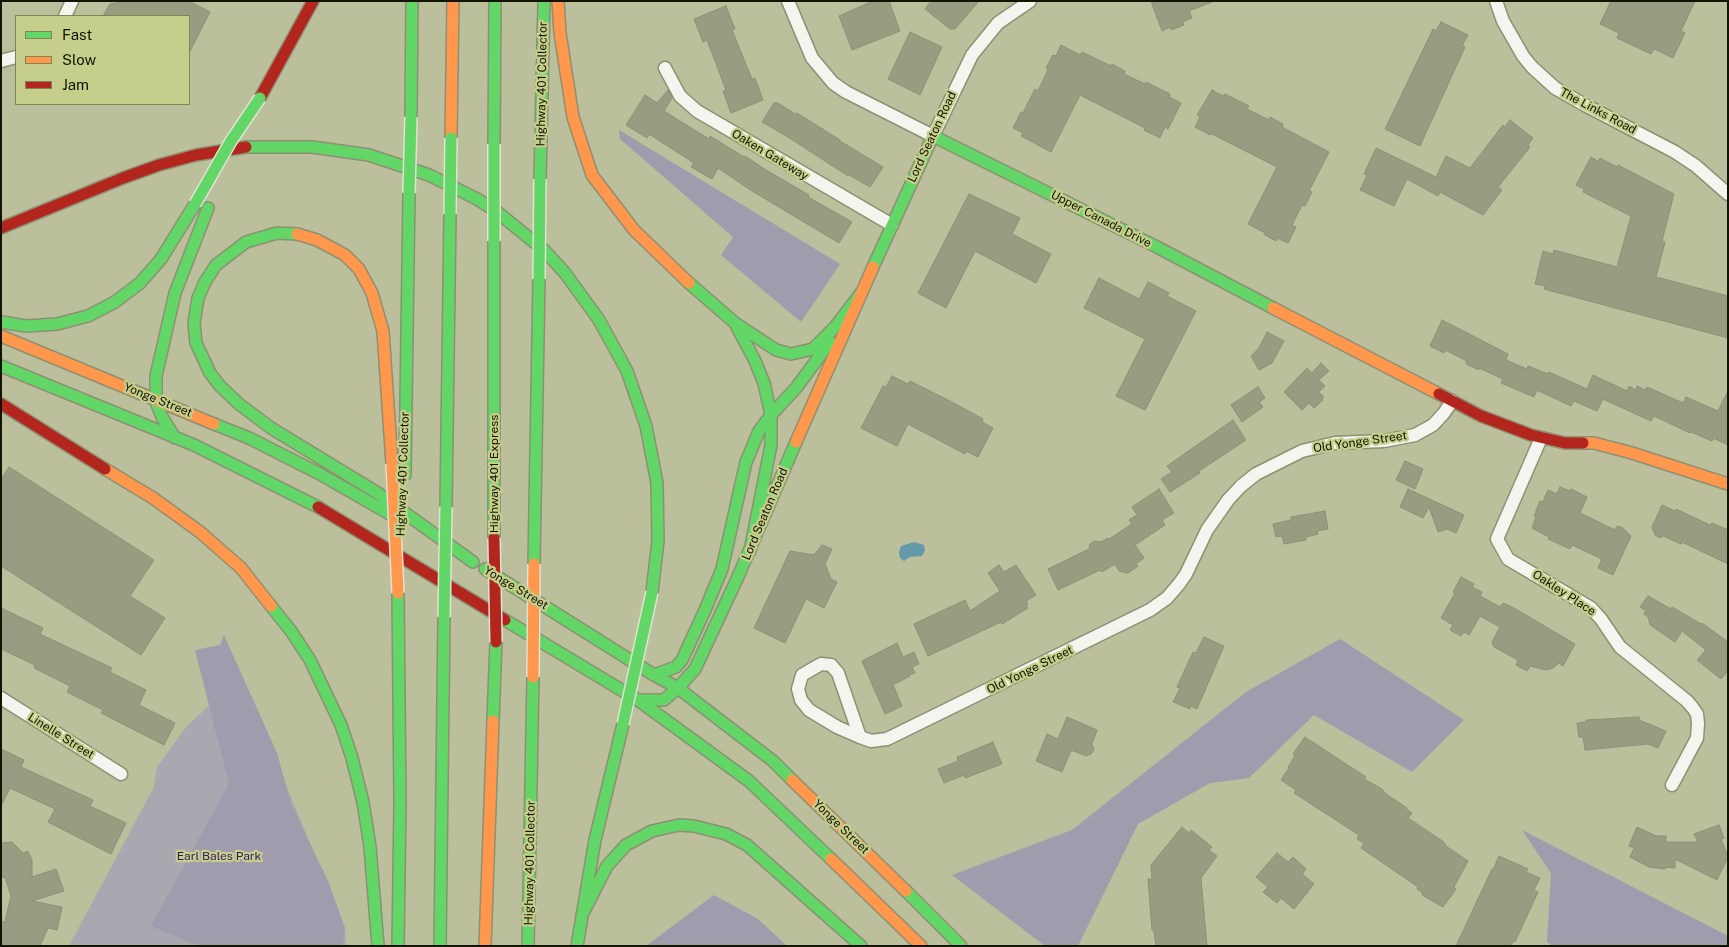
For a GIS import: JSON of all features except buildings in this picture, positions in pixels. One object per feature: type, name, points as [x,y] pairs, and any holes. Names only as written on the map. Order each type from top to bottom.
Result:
[{"type":"main road","points":[[219,184],[260,98],[313,1]]},
{"type":"main road","name":"Highway 401 Collector","points":[[398,943],[400,803],[398,593],[405,475],[412,1]]},
{"type":"main road","points":[[440,946],[453,1]]},
{"type":"main road","name":"Highway 401 Express","points":[[485,946],[496,642],[494,538],[495,1]]},
{"type":"main road","name":"Highway 401 Collector","points":[[528,946],[544,1]]},
{"type":"main road","points":[[558,1],[560,33],[573,117],[592,175],[634,230],[735,323],[776,350],[791,354],[813,349],[861,293]]},
{"type":"main road","points":[[1,322],[26,326],[57,324],[88,316],[115,302],[140,283],[161,259],[231,141],[260,98]]},
{"type":"main road","name":"Lord Seaton Road","points":[[638,700],[664,700],[695,669],[750,551],[861,293],[933,136]]},
{"type":"main road","name":"Upper Canada Drive","points":[[933,136],[1155,246],[1452,401]]},
{"type":"main road","points":[[1,228],[123,178],[159,165],[196,155],[254,146],[312,147],[369,155],[430,175],[496,211],[529,237],[565,273],[600,320],[627,371],[646,426],[657,483],[658,541],[652,592],[595,840],[577,946]]},
{"type":"main road","points":[[176,438],[162,417],[156,399],[156,376],[178,281],[210,204]]},
{"type":"main road","points":[[398,593],[392,464],[388,391],[383,336],[372,293],[358,269],[345,255],[317,240],[299,234],[277,233],[246,242],[216,265],[205,282],[198,298],[194,329],[196,342],[205,365],[214,378],[248,412],[304,449],[376,492],[472,562]]},
{"type":"main road","name":"Lord Seaton Road","points":[[654,675],[676,667],[682,660],[701,619],[722,569],[746,462],[759,431],[796,388],[830,342],[861,293]]},
{"type":"main road","points":[[735,323],[756,361],[764,384],[771,415],[771,445],[750,551]]},
{"type":"main road","name":"Yonge Street","points":[[1,336],[231,430],[293,460],[337,483],[472,562],[678,688],[773,760],[961,946]]},
{"type":"main road","points":[[1,366],[194,445],[318,507],[638,700],[748,781],[921,946]]},
{"type":"main road","points":[[1452,401],[1481,416],[1520,432],[1565,443],[1594,443],[1632,453],[1728,484]]},
{"type":"main road","points":[[1,404],[153,498],[200,532],[241,568],[291,631],[310,660],[323,685],[352,758],[363,802],[370,847],[377,943]]},
{"type":"main road","points":[[582,914],[607,866],[626,845],[652,831],[679,825],[694,826],[726,834],[747,845],[861,946]]},
{"type":"street","points":[[65,15],[72,1]]},
{"type":"street","name":"Upper Canada Drive","points":[[788,1],[812,58],[833,83],[846,92],[933,136]]},
{"type":"street","name":"The Links Road","points":[[1496,1],[1503,21],[1523,56],[1555,88],[1675,152],[1727,191]]},
{"type":"street","name":"Lord Seaton Road","points":[[933,136],[972,55],[998,23],[1028,2]]},
{"type":"street","points":[[1,61],[15,57]]},
{"type":"street","name":"Oaken Gateway","points":[[665,68],[680,96],[697,111],[892,225]]},
{"type":"street","name":"Old Yonge Street","points":[[860,737],[838,673],[831,665],[821,664],[802,675],[798,689],[801,700],[809,710],[837,727],[860,737],[871,741],[887,739],[1150,610],[1167,598],[1186,574],[1207,530],[1228,500],[1256,474],[1302,451],[1352,441],[1384,441],[1416,435],[1433,425],[1444,414],[1452,401]]},
{"type":"street","name":"Oakley Place","points":[[1541,438],[1497,540],[1508,559],[1591,608],[1623,650],[1693,708],[1697,714],[1697,738],[1672,785]]},
{"type":"street","name":"Linelle Street","points":[[1,698],[121,774]]},
{"type":"green space","points":[[619,130],[840,264],[801,322],[721,255],[733,237],[620,139]]},
{"type":"green space","name":"Earl Bales Park","points":[[224,635],[277,753],[291,804],[328,881],[345,928],[342,946],[200,946],[151,926],[229,784],[195,650],[220,645]]},
{"type":"green space","points":[[1340,639],[1464,720],[1412,772],[1314,715],[1249,778],[1210,783],[1138,824],[1078,946],[1045,946],[952,875],[1072,830],[1246,692]]},
{"type":"green space","name":"Earl Bales Park","points":[[241,676],[345,928],[346,946],[69,946],[154,787],[157,767],[186,727]]},
{"type":"green space","points":[[1522,830],[1728,936],[1728,946],[1553,946],[1547,942],[1551,873]]},
{"type":"green space","points":[[714,895],[758,919],[787,946],[646,946]]},
{"type":"water","points":[[914,542],[924,545],[925,550],[922,556],[910,557],[904,561],[900,558],[901,546]]},
{"type":"traffic: fast","points":[[411,117],[412,1]]},
{"type":"traffic: fast","points":[[494,144],[495,1]]},
{"type":"traffic: fast","points":[[540,179],[544,1]]},
{"type":"traffic: fast","points":[[195,204],[231,141],[260,98]]},
{"type":"traffic: fast","points":[[409,193],[411,117]]},
{"type":"traffic: fast","points":[[873,267],[933,136],[1155,246],[1273,308]]},
{"type":"traffic: fast","points":[[450,214],[451,138]]},
{"type":"traffic: fast","points":[[494,144],[494,241]]},
{"type":"traffic: fast","points":[[246,147],[312,147],[369,155],[429,175],[477,199],[496,211],[545,251],[565,273],[599,320],[627,371],[646,426],[657,483],[658,541],[652,592]]},
{"type":"traffic: fast","points":[[539,279],[540,179]]},
{"type":"traffic: fast","points":[[405,475],[409,193]]},
{"type":"traffic: fast","points":[[1,322],[26,326],[57,324],[88,316],[115,302],[140,283],[161,259],[195,204]]},
{"type":"traffic: fast","points":[[175,438],[162,417],[156,402],[156,376],[175,293],[208,208]]},
{"type":"traffic: fast","points":[[446,507],[450,214]]},
{"type":"traffic: fast","points":[[297,234],[277,233],[246,242],[216,265],[205,282],[198,298],[194,323],[196,343],[210,373],[220,386],[239,404],[271,428],[376,492],[473,562]]},
{"type":"traffic: fast","points":[[494,241],[494,538]]},
{"type":"traffic: fast","points":[[534,564],[539,279]]},
{"type":"traffic: fast","points":[[689,283],[735,323],[776,350],[791,354],[813,349],[835,327],[861,293]]},
{"type":"traffic: fast","points":[[737,327],[764,383],[771,415],[771,445],[750,551]]},
{"type":"traffic: fast","points":[[654,675],[676,667],[682,660],[705,610],[722,569],[746,462],[759,431],[796,388],[830,342]]},
{"type":"traffic: fast","points":[[1,366],[194,445],[318,507]]},
{"type":"traffic: fast","points":[[214,424],[249,438],[318,473],[395,517]]},
{"type":"traffic: fast","points":[[638,700],[664,700],[695,669],[737,579],[796,442]]},
{"type":"traffic: fast","points":[[444,617],[446,507]]},
{"type":"traffic: fast","points":[[485,569],[654,675],[678,688],[773,761],[792,780]]},
{"type":"traffic: fast","points":[[623,724],[652,592]]},
{"type":"traffic: fast","points":[[398,593],[400,803],[398,946]]},
{"type":"traffic: fast","points":[[271,606],[291,631],[310,660],[341,725],[352,758],[363,802],[370,847],[378,946]]},
{"type":"traffic: fast","points":[[440,946],[444,617]]},
{"type":"traffic: fast","points":[[505,620],[638,700],[749,781],[831,859]]},
{"type":"traffic: fast","points":[[493,721],[496,642]]},
{"type":"traffic: fast","points":[[528,946],[533,677]]},
{"type":"traffic: fast","points":[[577,946],[595,840],[623,724]]},
{"type":"traffic: fast","points":[[582,915],[607,866],[626,845],[652,831],[679,825],[694,826],[726,834],[747,845],[861,946]]},
{"type":"traffic: fast","points":[[906,891],[961,946]]},
{"type":"traffic: slow","points":[[451,138],[453,1]]},
{"type":"traffic: slow","points":[[558,1],[560,33],[573,117],[592,175],[634,230],[689,283]]},
{"type":"traffic: slow","points":[[297,234],[317,240],[345,255],[359,269],[372,293],[383,331],[392,464]]},
{"type":"traffic: slow","points":[[796,442],[873,267]]},
{"type":"traffic: slow","points":[[1273,308],[1439,394]]},
{"type":"traffic: slow","points":[[1,336],[214,424]]},
{"type":"traffic: slow","points":[[1583,443],[1594,443],[1632,453],[1728,484]]},
{"type":"traffic: slow","points":[[392,464],[398,593]]},
{"type":"traffic: slow","points":[[105,469],[153,498],[200,532],[241,568],[271,606]]},
{"type":"traffic: slow","points":[[533,677],[534,564]]},
{"type":"traffic: slow","points":[[485,946],[493,721]]},
{"type":"traffic: slow","points":[[792,780],[906,891]]},
{"type":"traffic: slow","points":[[831,859],[921,946]]},
{"type":"traffic: jam","points":[[260,98],[313,1]]},
{"type":"traffic: jam","points":[[1,228],[159,165],[196,155],[246,147]]},
{"type":"traffic: jam","points":[[1439,394],[1481,416],[1531,435],[1565,443],[1583,443]]},
{"type":"traffic: jam","points":[[1,404],[105,469]]},
{"type":"traffic: jam","points":[[318,507],[505,620]]},
{"type":"traffic: jam","points":[[494,538],[496,642]]}]
